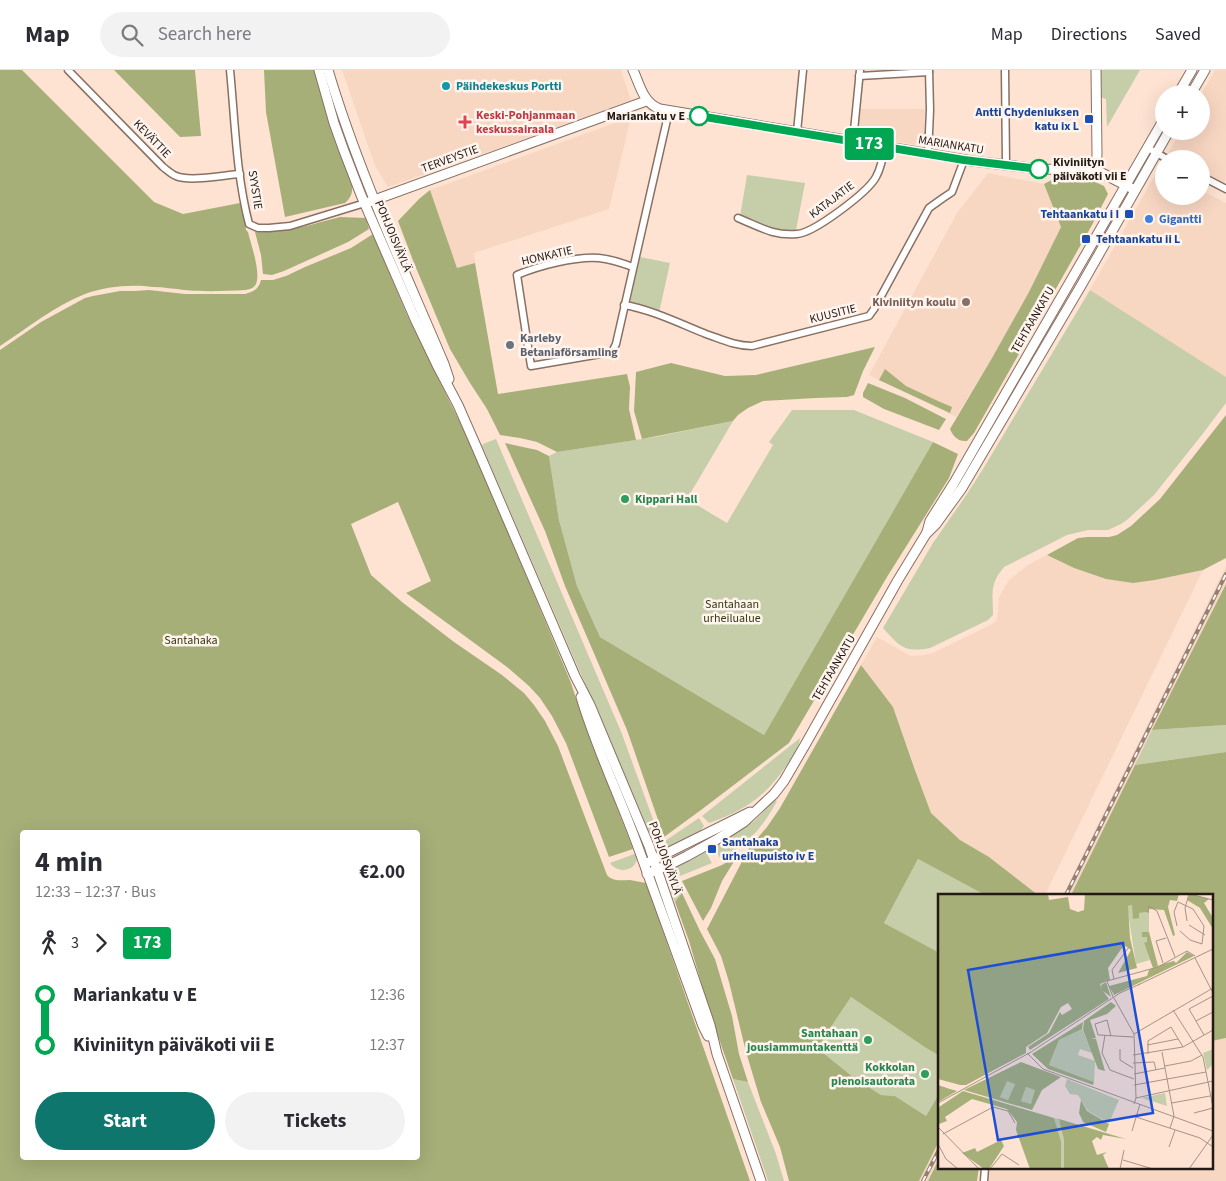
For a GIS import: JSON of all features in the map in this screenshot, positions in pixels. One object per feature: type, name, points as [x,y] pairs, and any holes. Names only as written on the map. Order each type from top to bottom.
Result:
[{"type":"main road","name":"POHJOISVÄYLÄ","points":[[319,70],[344,152],[370,202]]},
{"type":"main road","name":"POHJOISVÄYLÄ","points":[[328,70],[370,202],[415,319],[458,405],[575,676],[593,713],[654,860],[710,1025],[717,1054],[761,1181]]},
{"type":"main road","points":[[633,70],[646,101]]},
{"type":"main road","points":[[1096,70],[1096,170]]},
{"type":"main road","points":[[1183,85],[1192,70]]},
{"type":"main road","points":[[1196,85],[1205,70]]},
{"type":"main road","name":"TERVEYSTIE","points":[[370,202],[646,101]]},
{"type":"main road","name":"MARIANKATU","points":[[646,101],[654,107],[669,110],[964,160],[1040,169],[1096,170],[1135,190]]},
{"type":"main road","name":"TEHTAANKATU","points":[[926,534],[930,521],[954,483],[1155,135]]},
{"type":"main road","name":"TEHTAANKATU","points":[[647,874],[671,864],[716,840],[744,822],[774,794],[784,781],[898,580],[926,534],[936,524],[962,488],[1155,156]]},
{"type":"main road","name":"POHJOISVÄYLÄ","points":[[575,676],[593,734],[644,864],[703,1026],[717,1054]]},
{"type":"main road","name":"TEHTAANKATU","points":[[644,864],[757,809]]},
{"type":"street","name":"KEVÄTTIE","points":[[68,70],[162,167],[174,176],[195,178],[240,174]]},
{"type":"street","name":"SYYSTIE","points":[[230,70],[240,174],[244,202],[250,224],[258,228],[290,226],[370,202]]},
{"type":"street","points":[[797,132],[803,70]]},
{"type":"street","points":[[1005,70],[1006,164]]},
{"type":"street","points":[[853,142],[859,73],[929,71],[928,154]]},
{"type":"street","name":"HONKATIE","points":[[633,267],[608,260],[591,258],[540,267],[517,275],[531,366],[612,352],[616,344],[669,110]]},
{"type":"street","name":"KATAJATIE","points":[[738,218],[777,234],[803,233],[812,229],[859,196],[870,185],[876,177],[884,147]]},
{"type":"street","points":[[1148,148],[1155,152]]},
{"type":"street","name":"KUUSITIE","points":[[624,305],[744,346],[752,346],[869,316],[929,208],[952,192],[964,160]]},
{"type":"street","points":[[1210,181],[1226,189]]},
{"type":"street","points":[[984,1181],[985,1168]]},
{"type":"shaded area","name":"Keski-Pohjanmaan keskussairaala","points":[[342,70],[621,70],[631,100],[388,187],[375,166]]},
{"type":"shaded area","points":[[1215,70],[1226,70],[1226,180],[1224,185],[1210,178],[1210,150],[1170,150],[1176,140],[1210,140],[1210,85],[1207,85]]},
{"type":"shaded area","points":[[859,109],[925,109],[924,143],[921,146],[858,133]]},
{"type":"shaded area","points":[[631,117],[609,209],[474,253],[475,263],[457,269],[430,190]]},
{"type":"shaded area","points":[[988,173],[1044,184],[1061,227],[1029,292],[956,417],[869,375],[957,213]]},
{"type":"shaded area","points":[[1155,175],[1155,205],[1210,205],[1210,195],[1226,203],[1226,377],[1090,290]]},
{"type":"shaded area","points":[[1047,555],[1074,568],[1106,579],[1133,583],[1203,570],[1045,894],[1037,894],[989,857],[960,840],[931,813],[893,707],[861,665],[877,637],[911,656],[923,655],[933,653],[994,623],[997,619],[999,597],[1009,580],[1028,565]]},
{"type":"shaded area","points":[[1226,566],[1226,583],[1071,894],[1063,894]]},
{"type":"shaded area","points":[[1226,1038],[1226,1181],[987,1181],[988,1168],[1214,1168],[1214,1041]]},
{"type":"shaded area","points":[[938,1143],[938,1161],[928,1181],[919,1181]]},
{"type":"green space","points":[[0,70],[22,70],[154,202],[183,214],[240,203],[256,266],[256,284],[246,290],[222,291],[192,291],[136,286],[102,289],[85,294],[63,305],[0,346]]},
{"type":"green space","points":[[114,70],[195,70],[201,136],[180,137]]},
{"type":"green space","points":[[264,70],[315,70],[328,119],[352,185],[351,195],[345,203],[285,217],[266,112]]},
{"type":"green space","points":[[1100,70],[1140,70],[1107,127],[1106,99],[1100,97]]},
{"type":"green space","points":[[747,175],[805,183],[796,230],[777,231],[740,217]]},
{"type":"green space","points":[[1059,176],[1091,180],[1104,186],[1108,194],[974,433],[967,441],[961,441],[954,436],[950,429],[1029,292],[1061,227],[1044,184]]},
{"type":"green space","points":[[430,190],[457,268],[475,263],[498,394],[627,374],[630,387],[629,409],[636,440],[557,452],[537,442],[500,435],[487,409],[450,349],[398,221]]},
{"type":"green space","points":[[340,217],[366,218],[369,229],[348,242],[284,271],[272,275],[263,274],[261,255],[255,232],[287,230]]},
{"type":"green space","name":"Santahaka","points":[[373,234],[407,315],[474,451],[571,683],[586,728],[633,849],[609,857],[566,743],[540,698],[507,667],[406,593],[431,581],[398,502],[351,524],[371,575],[402,602],[524,693],[545,721],[558,746],[607,875],[615,880],[646,883],[750,1181],[0,1181],[0,350],[41,322],[85,298],[120,291],[149,290],[185,294],[245,294],[255,290],[261,280],[273,280],[351,248]]},
{"type":"green space","points":[[640,257],[670,263],[659,313],[630,303]]},
{"type":"green space","points":[[1090,290],[1226,377],[1226,403],[1154,495],[1128,519],[1108,530],[1088,530],[1067,535],[1004,567],[994,584],[993,615],[988,620],[930,648],[914,650],[903,647],[883,628],[933,543],[983,469]]},
{"type":"green space","points":[[875,347],[854,395],[847,397],[763,401],[748,408],[733,421],[642,439],[634,411],[636,372],[671,363],[725,376],[756,375]]},
{"type":"green space","points":[[885,369],[906,386],[952,407],[950,413],[879,380]]},
{"type":"green space","points":[[868,383],[905,398],[946,419],[939,430],[884,409],[863,397]]},
{"type":"green space","name":"Santahaan urheilualue","points":[[792,410],[854,410],[933,442],[764,735],[600,637],[577,586],[559,520],[549,456],[557,452],[655,437],[733,421],[687,499],[727,523],[773,445],[769,442]]},
{"type":"green space","points":[[1226,415],[1226,558],[1203,570],[1133,583],[1106,579],[1074,568],[1047,555],[1078,538],[1109,537],[1117,535],[1131,526],[1160,499]]},
{"type":"green space","points":[[496,439],[622,734],[659,836],[659,840],[652,843],[482,446]]},
{"type":"green space","points":[[933,442],[958,454],[949,478],[887,577],[789,743],[664,837],[627,730],[565,586],[545,531],[505,443],[537,450],[549,456],[559,520],[577,586],[600,637],[764,735]]},
{"type":"green space","points":[[1226,584],[1226,725],[1152,730]]},
{"type":"green space","points":[[861,665],[893,707],[931,813],[960,840],[989,857],[1037,894],[983,894],[918,859],[884,923],[938,952],[938,1055],[851,997],[817,1048],[853,1077],[881,1095],[895,1096],[926,1116],[938,1095],[938,1143],[919,1181],[789,1181],[780,1147],[761,1102],[721,956],[707,929],[749,848],[780,808]]},
{"type":"green space","points":[[1226,725],[1226,752],[1135,765],[1152,730]]},
{"type":"green space","points":[[800,738],[795,753],[778,777],[753,802],[709,823],[702,816]]},
{"type":"green space","points":[[1226,752],[1226,1038],[1214,1041],[1214,894],[1071,894],[1135,765]]},
{"type":"green space","points":[[775,800],[777,801],[763,824],[754,834],[745,843],[720,858],[714,846],[754,821]]},
{"type":"green space","points":[[699,818],[704,826],[701,830],[688,840],[668,850],[665,841]]},
{"type":"green space","points":[[705,851],[712,863],[680,876],[675,866]]},
{"type":"green space","points":[[637,853],[635,864],[628,869],[618,869],[610,863]]},
{"type":"green space","points":[[738,855],[722,881],[711,908],[703,921],[682,881],[722,865]]},
{"type":"green space","points":[[918,859],[983,894],[938,894],[938,952],[884,923]]},
{"type":"green space","points":[[670,869],[682,893],[675,902],[668,881]]},
{"type":"green space","points":[[682,893],[715,959],[732,1016],[739,1054],[748,1082],[733,1079],[711,1016],[689,941],[675,902]]},
{"type":"green space","name":"Santahaan jousiammuntakenttä","points":[[851,997],[938,1055],[938,1095],[926,1116],[895,1096],[881,1095],[853,1077],[817,1048]]},
{"type":"green space","points":[[733,1079],[748,1082],[776,1154],[784,1181],[768,1181]]},
{"type":"green space","points":[[938,1161],[938,1168],[979,1168],[977,1181],[928,1181]]},
{"type":"railway","points":[[1066,894],[1226,574]]},
{"type":"railway","points":[[923,1181],[938,1152]]},
{"type":"bus line","name":"173","points":[[699,116],[964,160],[1039,169]]},
{"type":"place","name":"Päihdekeskus Portti","points":[[446,86]]},
{"type":"place","name":"Mariankatu v E","points":[[699,116]]},
{"type":"place","name":"Antti Chydeniuksen katu ix L","points":[[1089,119]]},
{"type":"place","name":"Keski-Pohjanmaan keskussairaala","points":[[465,122]]},
{"type":"place","name":"Kiviniityn päiväkoti vii E","points":[[1039,169]]},
{"type":"place","name":"Tehtaankatu i I","points":[[1129,214]]},
{"type":"place","name":"Gigantti","points":[[1149,219]]},
{"type":"place","name":"Tehtaankatu ii L","points":[[1086,239]]},
{"type":"place","name":"Kiviniityn koulu","points":[[966,302]]},
{"type":"place","name":"Karleby Betaniaförsamling","points":[[510,345]]},
{"type":"place","name":"Kippari Hall","points":[[625,499]]},
{"type":"place","name":"Santahaka urheilupuisto iv E","points":[[712,849]]},
{"type":"place","name":"Santahaan jousiammuntakenttä","points":[[868,1040]]},
{"type":"place","name":"Kokkolan pienoisautorata","points":[[925,1074]]}]
